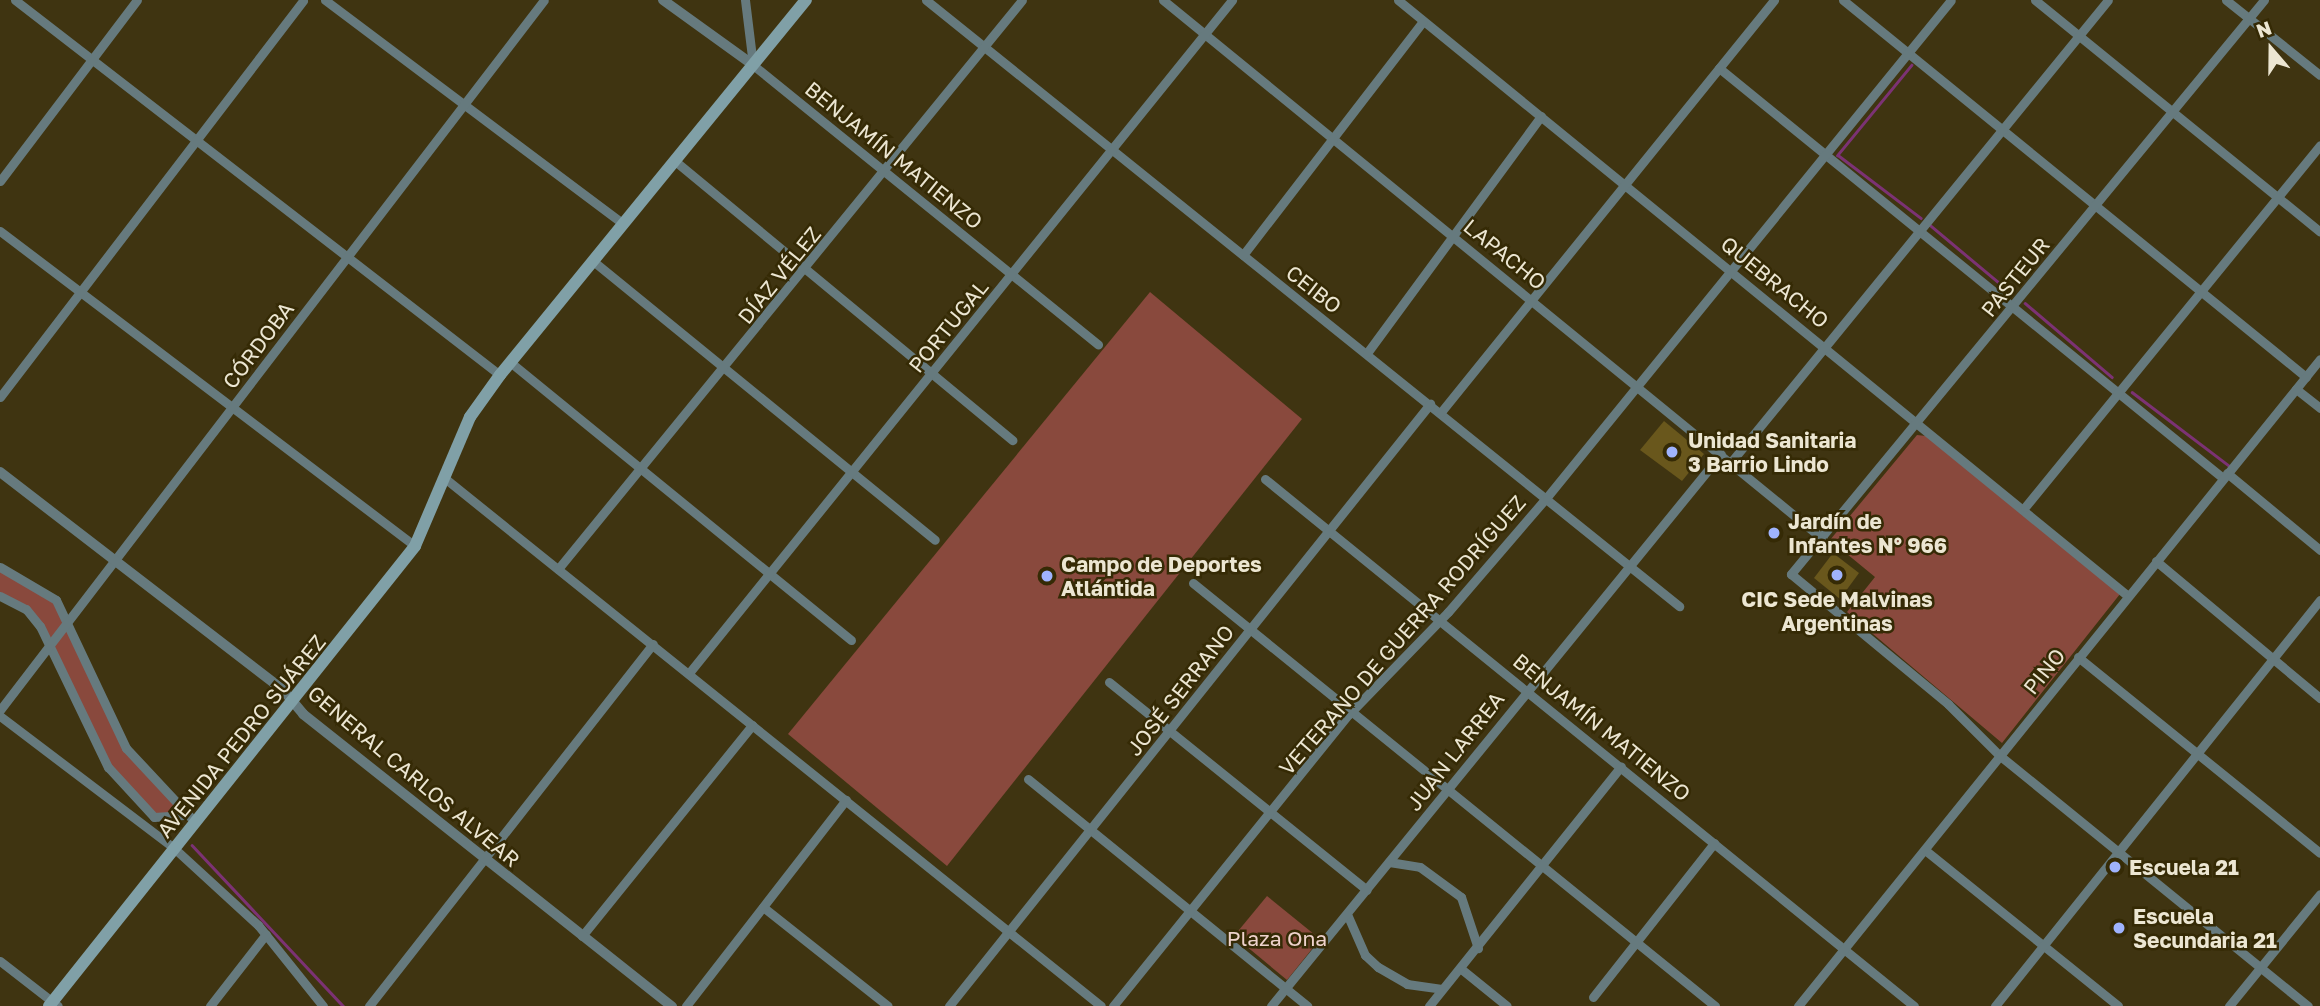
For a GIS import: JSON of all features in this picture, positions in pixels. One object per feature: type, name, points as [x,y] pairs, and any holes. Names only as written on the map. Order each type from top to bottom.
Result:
[{"type":"main road","name":"AVENIDA PEDRO SUÁREZ","points":[[53,1004],[175,849],[190,819],[293,702],[415,546],[447,480],[470,418],[500,375],[806,0]]},
{"type":"street","points":[[15,0],[500,375]]},
{"type":"street","points":[[0,181],[137,0]]},
{"type":"street","points":[[0,397],[303,0]]},
{"type":"street","points":[[325,0],[624,224]]},
{"type":"street","name":"CÓRDOBA","points":[[0,710],[69,624],[544,0]]},
{"type":"street","name":"BENJAMÍN MATIENZO","points":[[663,0],[753,65],[1098,344]]},
{"type":"street","points":[[745,0],[753,65]]},
{"type":"street","name":"CEIBO","points":[[926,0],[1110,150],[1547,497],[1679,606]]},
{"type":"street","name":"DÍAZ VÉLEZ","points":[[558,569],[806,270],[1022,0]]},
{"type":"street","name":"LAPACHO","points":[[1163,0],[1823,538]]},
{"type":"street","name":"PORTUGAL","points":[[689,673],[1233,0]]},
{"type":"street","name":"QUEBRACHO","points":[[1398,0],[2025,507],[2128,596]]},
{"type":"street","points":[[1441,412],[1774,0]]},
{"type":"street","points":[[1843,0],[2306,377]]},
{"type":"street","name":"VETERANO DE GUERRA RODRÍGUEZ","points":[[1113,1006],[1349,714],[1439,619],[1547,497],[1730,268],[1827,154],[1951,0]]},
{"type":"street","points":[[2035,0],[2320,232]]},
{"type":"street","points":[[1731,462],[2108,0]]},
{"type":"street","points":[[2226,0],[2320,75]]},
{"type":"street","name":"PASTEUR","points":[[1999,755],[1948,704],[1791,574],[1919,422],[2264,0]]},
{"type":"street","points":[[1243,255],[1423,21]]},
{"type":"street","points":[[1719,68],[2118,392],[2320,550]]},
{"type":"street","points":[[1367,353],[1451,233],[1541,116]]},
{"type":"street","points":[[2025,507],[2320,145]]},
{"type":"street","points":[[675,161],[1012,440]]},
{"type":"street","points":[[0,231],[415,546]]},
{"type":"street","points":[[593,261],[935,540]]},
{"type":"street","name":"PINO","points":[[1798,1006],[2320,359]]},
{"type":"street","points":[[510,362],[772,572],[851,640]]},
{"type":"street","points":[[2296,389],[2320,408]]},
{"type":"street","name":"JOSÉ SERRANO","points":[[948,1006],[1092,831],[1430,404]]},
{"type":"street","name":"JUAN LARREA","points":[[1271,1006],[1628,564],[1721,454]]},
{"type":"street","name":"GENERAL CARLOS ALVEAR","points":[[0,472],[117,560],[484,860],[672,1006]]},
{"type":"street","name":"BENJAMÍN MATIENZO","points":[[1265,479],[1914,1006]]},
{"type":"street","points":[[447,480],[1101,1006]]},
{"type":"street","points":[[2156,561],[2320,698]]},
{"type":"street","points":[[0,567],[49,594],[69,624],[127,748],[190,819]]},
{"type":"street","points":[[1193,583],[1349,714],[1715,1006]]},
{"type":"street","points":[[0,596],[32,614],[51,647],[108,767],[154,817],[190,819]]},
{"type":"street","points":[[1995,1006],[2116,849],[2320,600]]},
{"type":"street","points":[[369,1006],[653,645]]},
{"type":"street","points":[[2078,657],[2320,853]]},
{"type":"street","points":[[1108,682],[1367,890]]},
{"type":"street","points":[[0,716],[175,849],[266,934],[323,1006]]},
{"type":"street","points":[[582,936],[752,725]]},
{"type":"street","points":[[1999,755],[2308,1006]]},
{"type":"street","points":[[1429,1006],[1621,766]]},
{"type":"street","points":[[1028,779],[1307,1006]]},
{"type":"street","points":[[686,1006],[846,800]]},
{"type":"street","points":[[1593,997],[1634,941],[1714,843]]},
{"type":"street","points":[[1924,850],[2118,1006]]},
{"type":"street","points":[[1389,862],[1420,867],[1461,897],[1478,948]]},
{"type":"street","points":[[2230,1006],[2320,894]]},
{"type":"street","points":[[762,907],[888,1006]]},
{"type":"street","points":[[1347,914],[1364,955],[1378,967],[1407,984],[1443,989]]},
{"type":"street","points":[[210,1006],[266,934]]},
{"type":"street","points":[[0,961],[53,1004]]},
{"type":"street","points":[[1460,968],[1507,1006]]},
{"type":"green space","name":"Campo de Deportes Atlántida","points":[[1150,292],[1302,419],[947,866],[788,734]]},
{"type":"green space","points":[[1917,435],[1926,436],[2120,594],[2002,743],[1847,612],[1875,577],[1830,540]]},
{"type":"green space","points":[[0,567],[49,594],[117,732],[184,815],[162,821],[118,779],[32,614],[0,596]]},
{"type":"green space","name":"Plaza Ona","points":[[1267,896],[1320,939],[1287,980],[1234,936]]},
{"type":"building","name":"Unidad Sanitaria 3 Barrio Lindo","points":[[1664,421],[1704,454],[1682,481],[1640,450]]},
{"type":"building","name":"CIC Sede Malvinas Argentinas","points":[[1833,553],[1859,573],[1840,599],[1814,578]]},
{"type":"waterway","points":[[1912,65],[1838,155],[1921,218]]},
{"type":"waterway","points":[[1930,225],[2010,292]]},
{"type":"waterway","points":[[2025,303],[2112,377]]},
{"type":"waterway","points":[[2132,392],[2228,465]]},
{"type":"waterway","points":[[192,845],[343,1006]]},
{"type":"place","name":"Unidad Sanitaria 3 Barrio Lindo","points":[[1672,452]]},
{"type":"place","name":"Jardín de Infantes N° 966","points":[[1774,533]]},
{"type":"place","name":"CIC Sede Malvinas Argentinas","points":[[1837,575]]},
{"type":"place","name":"Campo de Deportes Atlántida","points":[[1047,576]]},
{"type":"place","name":"Escuela 21","points":[[2115,867]]},
{"type":"place","name":"Escuela Secundaria 21","points":[[2119,928]]}]
